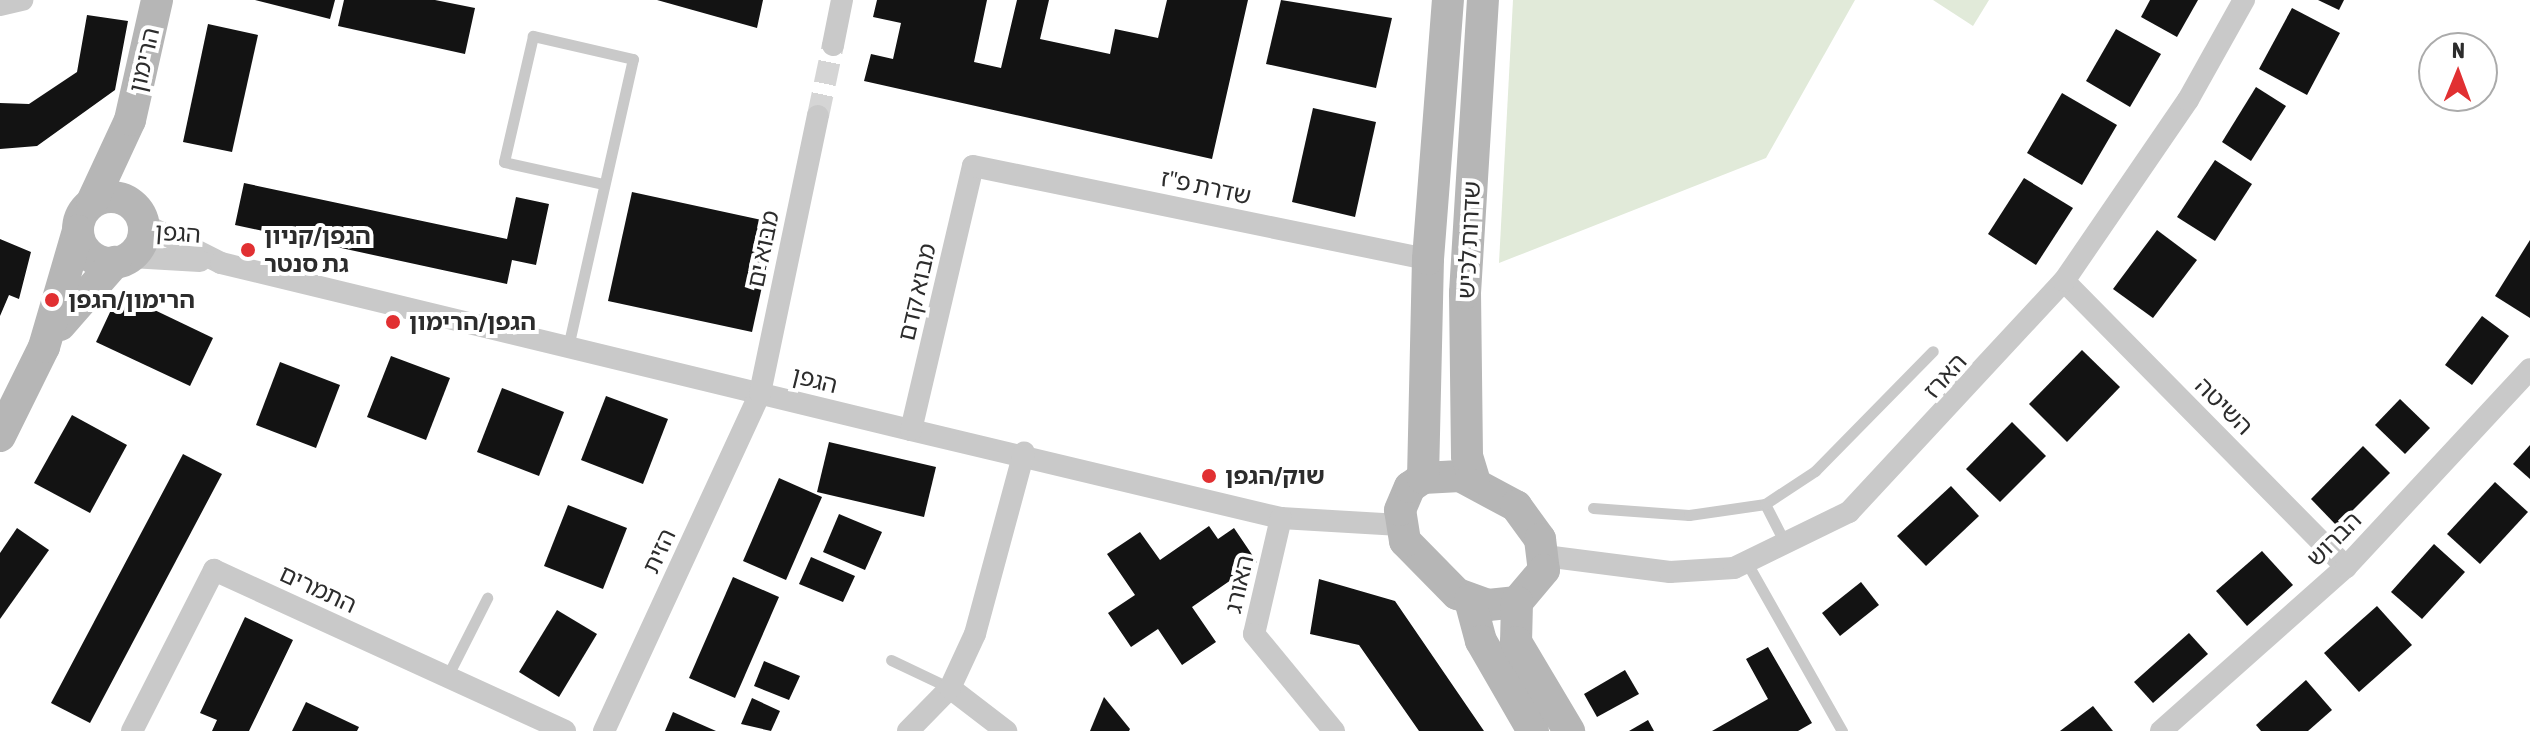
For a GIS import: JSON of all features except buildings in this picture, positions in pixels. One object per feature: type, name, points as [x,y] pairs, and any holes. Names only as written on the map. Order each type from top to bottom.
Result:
[{"type":"main road","name":"הרימון","points":[[92,202],[130,120],[157,0]]},
{"type":"main road","name":"שדרות לכיש","points":[[1423,478],[1428,259],[1448,0]]},
{"type":"main road","name":"שדרות לכיש","points":[[1474,479],[1467,456],[1465,293],[1483,0]]},
{"type":"main road","name":"הרימון","points":[[130,120],[139,214]]},
{"type":"main road","points":[[5,416],[44,347],[123,260],[139,214],[113,196],[92,202],[78,231],[44,347]]},
{"type":"main road","points":[[78,231],[90,255],[123,260]]},
{"type":"main road","points":[[1423,478],[1474,479],[1516,506],[1545,556],[1539,584],[1517,602],[1470,600],[1427,568],[1400,525],[1404,498],[1423,478]]},
{"type":"main road","points":[[1470,600],[1481,641],[1533,731]]},
{"type":"main road","points":[[1517,602],[1516,642],[1569,731]]},
{"type":"street","points":[[0,5],[22,0]]},
{"type":"street","points":[[833,45],[842,0]]},
{"type":"street","name":"הארז","points":[[1545,556],[1670,572],[1747,563],[1787,548],[1849,512],[2064,281],[2188,100],[2244,0]]},
{"type":"street","name":"מבוא ים","points":[[760,393],[818,116]]},
{"type":"street","name":"שדרת פ\"ז","points":[[973,166],[1428,259]]},
{"type":"street","name":"מבוא קדם","points":[[911,430],[973,166]]},
{"type":"street","name":"הגפן","points":[[139,214],[221,263]]},
{"type":"street","name":"הגפן","points":[[123,260],[221,263],[911,430],[1024,452],[1281,518],[1400,525]]},
{"type":"street","name":"השיטה","points":[[2064,281],[2346,567]]},
{"type":"street","name":"הברוש","points":[[2161,731],[2346,567],[2530,369]]},
{"type":"street","name":"הזית","points":[[604,731],[760,393]]},
{"type":"street","points":[[908,731],[950,688],[975,634],[1024,452]]},
{"type":"street","name":"האורג","points":[[1281,518],[1254,634],[1334,731]]},
{"type":"street","name":"התמרים","points":[[132,731],[214,570],[565,731]]},
{"type":"street","points":[[950,688],[1001,729]]},
{"type":"lane","points":[[568,347],[633,59],[533,36],[504,162],[603,184]]},
{"type":"lane","points":[[1593,508],[1689,515],[1765,504],[1815,471],[1933,351]]},
{"type":"lane","points":[[1765,504],[1787,548]]},
{"type":"lane","points":[[1747,563],[1842,731]]},
{"type":"lane","points":[[447,677],[487,598]]},
{"type":"lane","points":[[891,660],[950,688]]},
{"type":"green space","points":[[1513,0],[1855,0],[1766,158],[1499,263]]},
{"type":"green space","points":[[1933,0],[1989,0],[1973,26]]},
{"type":"tunnel","points":[[818,116],[833,45]]},
{"type":"place","name":"הגפן/קניון גת סנטר","points":[[248,250]]},
{"type":"place","name":"הרימון/הגפן","points":[[52,300]]},
{"type":"place","name":"הגפן/הרימון","points":[[393,322]]},
{"type":"place","name":"שוק/הגפן","points":[[1209,476]]}]
